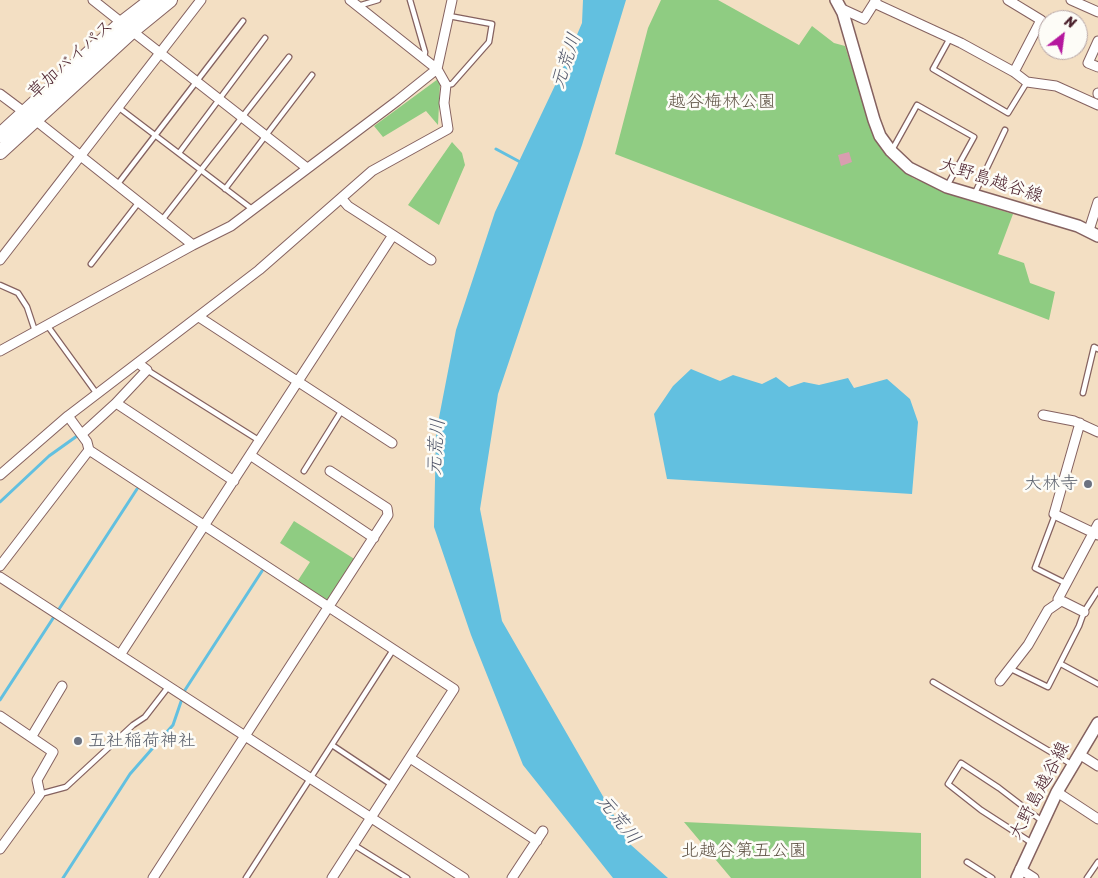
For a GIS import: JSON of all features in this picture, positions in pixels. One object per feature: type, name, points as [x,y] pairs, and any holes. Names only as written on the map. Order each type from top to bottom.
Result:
[{"type":"highway","name":"草加バイパス","points":[[0,152],[29,116],[127,27],[152,0]]},
{"type":"highway","name":"草加バイパス","points":[[127,27],[170,0]]},
{"type":"highway","name":"草加バイパス","points":[[0,135],[29,116]]},
{"type":"main road","name":"大野島越谷線","points":[[838,4],[880,136],[891,151],[909,168],[947,187],[1093,233]]},
{"type":"main road","name":"大野島越谷線","points":[[1018,874],[1057,792],[1098,723]]},
{"type":"street","points":[[93,0],[307,168]]},
{"type":"street","points":[[0,260],[201,0]]},
{"type":"street","points":[[0,474],[68,416],[199,317],[342,199],[372,171],[448,129],[444,103],[446,85],[437,69],[350,0]]},
{"type":"street","points":[[0,351],[46,324],[231,226],[437,69],[452,0]]},
{"type":"street","points":[[1008,0],[1041,20],[1014,72]]},
{"type":"street","points":[[1071,0],[1098,12]]},
{"type":"street","points":[[838,4],[864,19],[875,1],[950,38],[1014,72],[1028,82],[1056,86],[1098,106]]},
{"type":"street","points":[[1098,41],[1088,63],[1098,67]]},
{"type":"street","points":[[0,94],[193,245]]},
{"type":"street","points":[[342,199],[348,206],[431,260]]},
{"type":"street","points":[[1093,233],[1098,202]]},
{"type":"street","points":[[120,655],[393,235]]},
{"type":"street","points":[[199,317],[392,443]]},
{"type":"street","points":[[82,434],[116,403],[147,370],[138,363]]},
{"type":"street","points":[[116,403],[234,481]]},
{"type":"street","points":[[1043,415],[1080,423],[1098,432]]},
{"type":"street","points":[[68,416],[87,442],[89,450],[454,689],[332,878]]},
{"type":"street","points":[[1080,423],[1054,514],[1096,530],[1070,579],[1065,583],[1058,599],[1084,612]]},
{"type":"street","points":[[0,566],[89,450]]},
{"type":"street","points":[[250,456],[374,538]]},
{"type":"street","points":[[153,878],[388,515],[386,508],[330,471]]},
{"type":"street","points":[[0,578],[464,878]]},
{"type":"street","points":[[1000,681],[1028,645],[1048,610],[1061,600]]},
{"type":"street","points":[[32,736],[62,686]]},
{"type":"street","points":[[0,716],[53,752],[37,780],[40,794],[0,849]]},
{"type":"street","points":[[1079,754],[1098,766]]},
{"type":"street","points":[[410,758],[537,841]]},
{"type":"street","points":[[1057,792],[1098,819]]},
{"type":"street","points":[[512,878],[543,831]]},
{"type":"street","points":[[1018,874],[1034,878]]},
{"type":"lane","points":[[358,6],[378,0]]},
{"type":"lane","points":[[410,0],[425,52],[424,59]]},
{"type":"lane","points":[[446,85],[452,84],[489,42],[492,24],[449,16]]},
{"type":"lane","points":[[117,185],[243,21]]},
{"type":"lane","points":[[178,153],[265,38]]},
{"type":"lane","points":[[950,38],[933,69],[1008,113],[1028,82]]},
{"type":"lane","points":[[162,220],[289,57]]},
{"type":"lane","points":[[225,189],[312,75]]},
{"type":"lane","points":[[891,151],[917,106],[974,137],[947,187]]},
{"type":"lane","points":[[118,107],[253,210]]},
{"type":"lane","points":[[973,196],[1005,130]]},
{"type":"lane","points":[[91,264],[139,202]]},
{"type":"lane","points":[[0,285],[18,293],[27,306],[35,331]]},
{"type":"lane","points":[[46,324],[98,394]]},
{"type":"lane","points":[[1083,393],[1094,347],[1098,349]]},
{"type":"lane","points":[[147,370],[260,441]]},
{"type":"lane","points":[[304,471],[342,410]]},
{"type":"lane","points":[[1055,514],[1035,568],[1065,583]]},
{"type":"lane","points":[[1010,668],[1048,687],[1084,612],[1098,590]]},
{"type":"lane","points":[[246,878],[393,650]]},
{"type":"lane","points":[[1060,664],[1098,684]]},
{"type":"lane","points":[[933,682],[1072,765]]},
{"type":"lane","points":[[40,794],[66,787],[133,724],[145,717],[169,686]]},
{"type":"lane","points":[[332,745],[392,785]]},
{"type":"lane","points":[[1032,843],[981,810],[948,784],[962,764],[999,788],[1042,822]]},
{"type":"lane","points":[[354,845],[406,878]]},
{"type":"lane","points":[[967,862],[992,878]]},
{"type":"lane","points":[[1087,878],[1098,862]]},
{"type":"green space","name":"越谷梅林公園","points":[[661,0],[718,0],[799,45],[812,26],[834,43],[845,46],[874,137],[886,154],[913,178],[967,200],[1013,214],[998,254],[1024,263],[1030,283],[1055,292],[1049,320],[615,154],[648,28]]},
{"type":"green space","points":[[438,79],[440,84],[438,125],[426,111],[383,137],[374,126]]},
{"type":"green space","points":[[452,142],[462,153],[465,165],[439,225],[408,205]]},
{"type":"green space","points":[[294,521],[356,560],[328,605],[295,585],[310,562],[280,543]]},
{"type":"green space","name":"北越谷第五公園","points":[[684,822],[921,833],[921,878],[731,878]]},
{"type":"water","name":"元荒川","points":[[583,0],[626,0],[582,145],[498,394],[480,509],[502,621],[631,845],[668,878],[613,878],[523,765],[471,635],[434,527],[436,433],[456,330],[495,212],[559,77],[582,23]]},
{"type":"water","points":[[691,369],[720,381],[733,375],[762,384],[776,377],[789,387],[804,382],[819,385],[848,378],[854,388],[887,379],[910,399],[918,422],[912,494],[667,479],[654,414],[673,386]]},
{"type":"building","points":[[849,152],[852,162],[841,166],[838,155]]},
{"type":"waterway","points":[[496,149],[522,163]]},
{"type":"waterway","points":[[0,502],[49,456],[77,436]]},
{"type":"waterway","points":[[0,700],[137,489]]},
{"type":"waterway","points":[[63,878],[130,774],[173,725],[185,690],[262,571]]},
{"type":"place","name":"大林寺","points":[[1088,484]]},
{"type":"place","name":"五社稲荷神社","points":[[78,741]]}]
